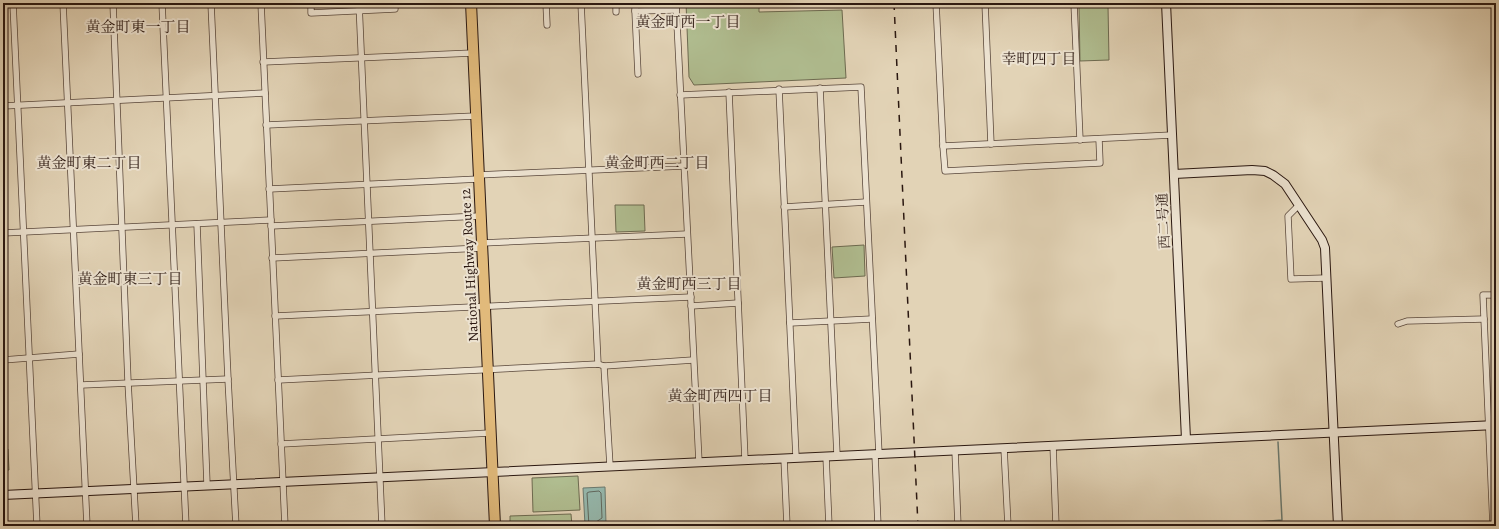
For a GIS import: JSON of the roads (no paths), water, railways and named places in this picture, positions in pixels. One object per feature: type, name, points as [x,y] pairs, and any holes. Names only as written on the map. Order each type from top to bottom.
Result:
[{"type":"highway","name":"National Highway Route 12","points":[[470,3],[495,525]]},
{"type":"street","points":[[12,3],[37,526]]},
{"type":"street","points":[[63,3],[87,526]]},
{"type":"street","points":[[113,3],[128,382],[136,526]]},
{"type":"street","points":[[162,3],[186,526]]},
{"type":"street","points":[[211,3],[236,526]]},
{"type":"street","points":[[261,3],[285,526]]},
{"type":"street","points":[[311,3],[311,14],[395,9],[395,3]]},
{"type":"street","points":[[359,3],[382,526]]},
{"type":"street","points":[[546,3],[547,25]]},
{"type":"street","points":[[581,3],[598,364]]},
{"type":"street","points":[[616,3],[616,12]]},
{"type":"street","points":[[635,3],[638,74]]},
{"type":"street","points":[[676,3],[699,462]]},
{"type":"street","points":[[936,3],[945,170],[1100,162],[1099,139]]},
{"type":"street","points":[[985,3],[991,144]]},
{"type":"street","points":[[1074,3],[1080,140]]},
{"type":"street","name":"西二号通","points":[[1166,3],[1186,439]]},
{"type":"street","points":[[636,11],[676,10]]},
{"type":"street","points":[[263,62],[473,53]]},
{"type":"street","points":[[680,95],[861,87],[872,319],[878,526]]},
{"type":"street","points":[[820,88],[837,456]]},
{"type":"street","points":[[779,90],[796,457]]},
{"type":"street","points":[[729,92],[745,460]]},
{"type":"street","points":[[3,106],[265,93]]},
{"type":"street","points":[[266,125],[476,116]]},
{"type":"street","points":[[943,146],[1172,135]]},
{"type":"street","points":[[269,189],[367,185],[589,170],[684,166]]},
{"type":"street","points":[[1174,174],[1252,170],[1266,171],[1285,184],[1322,240],[1325,248],[1338,526]]},
{"type":"street","points":[[784,207],[866,202]]},
{"type":"street","points":[[1299,205],[1288,216],[1291,279],[1326,278]]},
{"type":"street","points":[[3,232],[221,223],[271,223],[480,216]]},
{"type":"street","points":[[197,224],[208,484]]},
{"type":"street","points":[[272,258],[592,238],[687,234]]},
{"type":"street","points":[[1493,526],[1493,425],[1483,295],[1496,295]]},
{"type":"street","points":[[275,316],[690,297]]},
{"type":"street","points":[[691,306],[738,304]]},
{"type":"street","points":[[790,323],[872,319]]},
{"type":"street","points":[[1398,324],[1407,322],[1484,319]]},
{"type":"street","points":[[3,360],[79,354]]},
{"type":"street","points":[[278,380],[598,364],[604,366],[693,360]]},
{"type":"street","points":[[604,366],[610,466]]},
{"type":"street","points":[[81,385],[228,379]]},
{"type":"street","points":[[3,495],[184,485],[1493,425]]},
{"type":"street","points":[[281,444],[490,433]]},
{"type":"street","points":[[1053,445],[1056,526]]},
{"type":"street","points":[[1004,448],[1008,526]]},
{"type":"street","points":[[956,450],[958,526]]},
{"type":"street","points":[[826,456],[829,526]]},
{"type":"street","points":[[784,458],[787,526]]},
{"type":"street","points":[[468,526],[495,525]]},
{"type":"water","points":[[605,487],[606,524],[585,525],[583,488]]},
{"type":"waterway","points":[[1231,526],[1231,524],[1282,520],[1278,442]]},
{"type":"railway","points":[[894,3],[918,526]]},
{"type":"district","name":"黄金町西一丁目","points":[[688,22]]},
{"type":"district","name":"黄金町東一丁目","points":[[138,27]]},
{"type":"district","name":"幸町四丁目","points":[[1039,59]]},
{"type":"district","name":"黄金町東二丁目","points":[[89,163]]},
{"type":"district","name":"黄金町西二丁目","points":[[657,163]]},
{"type":"district","name":"黄金町東三丁目","points":[[130,279]]},
{"type":"district","name":"黄金町西三丁目","points":[[689,284]]},
{"type":"district","name":"黄金町西四丁目","points":[[720,396]]}]
